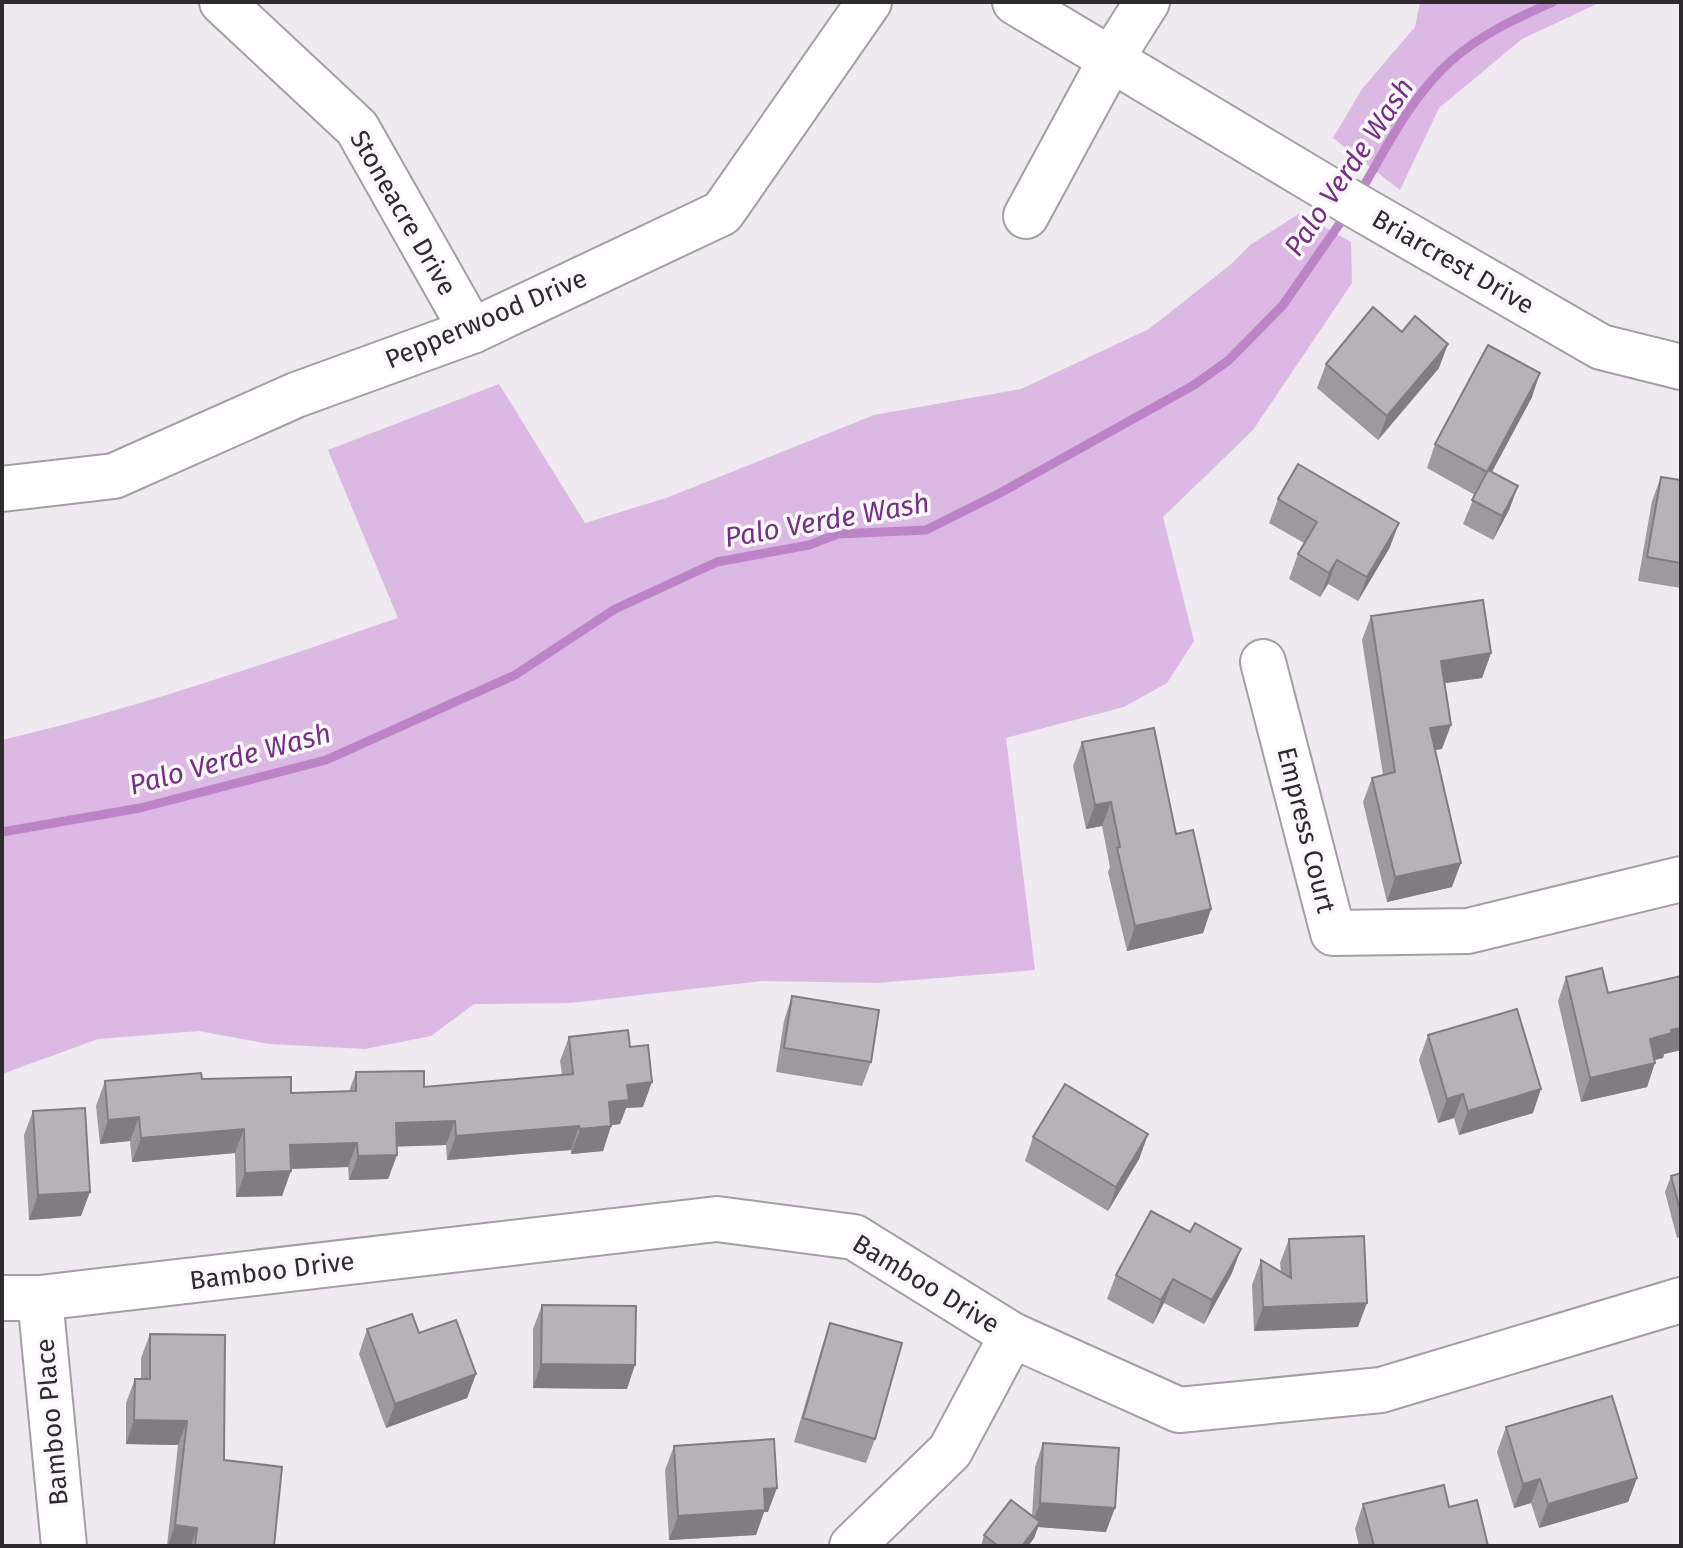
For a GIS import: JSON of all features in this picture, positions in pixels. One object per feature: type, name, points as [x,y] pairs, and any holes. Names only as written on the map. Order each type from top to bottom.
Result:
[{"type":"street","name":"Stoneacre Drive","points":[[222,2],[357,128],[472,331]]},
{"type":"street","name":"Pepperwood Drive","points":[[2,489],[114,476],[296,395],[472,331],[722,213],[869,2]]},
{"type":"street","name":"Briarcrest Drive","points":[[1015,2],[1353,204],[1601,347],[1681,367]]},
{"type":"street","points":[[1026,216],[1111,59],[1147,2]]},
{"type":"street","name":"Empress Court","points":[[1263,662],[1333,933],[1468,931],[1681,879]]},
{"type":"street","name":"Bamboo Drive","points":[[21,1298],[717,1219],[854,1237],[1012,1335],[1179,1410],[1381,1390],[1681,1300]]},
{"type":"street","name":"Bamboo Place","points":[[21,1298],[64,1546]]},
{"type":"street","points":[[852,1546],[950,1451],[1012,1335]]},
{"type":"shaded area","points":[[1420,2],[1601,2],[1522,39],[1439,108],[1400,190],[1333,138],[1362,89],[1415,27]]},
{"type":"shaded area","points":[[1300,213],[1351,242],[1352,283],[1253,430],[1163,517],[1194,641],[1167,683],[1124,707],[1006,738],[1035,970],[877,983],[762,981],[570,1003],[474,1004],[431,1036],[365,1049],[269,1044],[199,1031],[98,1039],[2,1074],[2,740],[152,700],[398,618],[328,450],[499,384],[585,523],[666,498],[874,415],[1021,389],[1149,329],[1230,265],[1250,245]]},
{"type":"building","points":[[1373,307],[1402,332],[1415,316],[1448,344],[1387,416],[1326,364]]},
{"type":"building","points":[[1488,345],[1540,373],[1488,470],[1518,486],[1502,516],[1472,500],[1487,472],[1435,444]]},
{"type":"building","points":[[1298,464],[1399,523],[1367,577],[1337,560],[1329,573],[1298,554],[1317,522],[1278,499]]},
{"type":"building","points":[[1661,477],[1681,480],[1681,563],[1647,557]]},
{"type":"building","points":[[1483,600],[1491,653],[1441,661],[1451,725],[1430,728],[1461,863],[1395,877],[1372,778],[1395,772],[1371,616]]},
{"type":"building","points":[[1154,728],[1176,834],[1193,830],[1211,909],[1135,926],[1117,848],[1120,847],[1111,802],[1095,805],[1082,742]]},
{"type":"building","points":[[1602,968],[1608,993],[1681,976],[1681,1028],[1650,1039],[1655,1063],[1590,1078],[1566,977]]},
{"type":"building","points":[[792,996],[879,1010],[871,1062],[784,1048]]},
{"type":"building","points":[[1517,1009],[1541,1089],[1468,1111],[1463,1094],[1447,1099],[1428,1035]]},
{"type":"building","points":[[628,1030],[630,1047],[648,1045],[652,1082],[627,1085],[629,1100],[609,1102],[611,1126],[456,1136],[455,1121],[396,1123],[397,1155],[358,1156],[357,1143],[290,1145],[291,1171],[245,1173],[244,1129],[141,1138],[139,1117],[108,1120],[105,1081],[201,1073],[202,1079],[291,1077],[291,1093],[356,1091],[356,1072],[424,1071],[424,1087],[573,1074],[569,1037]]},
{"type":"building","points":[[1065,1084],[1148,1134],[1116,1187],[1033,1137]]},
{"type":"building","points":[[85,1108],[90,1192],[38,1195],[33,1111]]},
{"type":"building","points":[[1681,1173],[1681,1214],[1671,1176]]},
{"type":"building","points":[[1151,1211],[1190,1232],[1195,1223],[1241,1249],[1212,1300],[1173,1279],[1161,1300],[1116,1275]]},
{"type":"building","points":[[1364,1236],[1367,1303],[1263,1307],[1261,1260],[1291,1278],[1289,1239]]},
{"type":"building","points":[[542,1305],[636,1306],[635,1365],[541,1364]]},
{"type":"building","points":[[412,1314],[419,1333],[456,1320],[476,1374],[395,1404],[367,1329]]},
{"type":"building","points":[[830,1323],[902,1343],[875,1439],[803,1418]]},
{"type":"building","points":[[150,1334],[225,1335],[224,1460],[282,1467],[274,1546],[195,1546],[197,1528],[175,1525],[187,1421],[134,1420],[135,1379],[150,1379]]},
{"type":"building","points":[[1612,1396],[1637,1478],[1548,1504],[1540,1479],[1523,1484],[1506,1427]]},
{"type":"building","points":[[774,1439],[777,1488],[764,1489],[765,1510],[678,1516],[674,1446]]},
{"type":"building","points":[[1043,1443],[1119,1448],[1115,1508],[1040,1503]]},
{"type":"building","points":[[1444,1485],[1449,1507],[1477,1500],[1488,1546],[1374,1546],[1363,1504]]},
{"type":"building","points":[[1011,1500],[1040,1522],[1022,1546],[998,1546],[984,1535]]},
{"type":"waterway","name":"Palo Verde Wash","points":[[1359,194],[1400,124],[1424,90],[1451,61],[1487,35],[1553,2]]},
{"type":"waterway","name":"Palo Verde Wash","points":[[2,832],[140,808],[326,760],[515,675],[615,609],[717,562],[809,545],[838,534],[926,530],[1000,493],[1194,385],[1229,360],[1283,305],[1347,213]]}]
